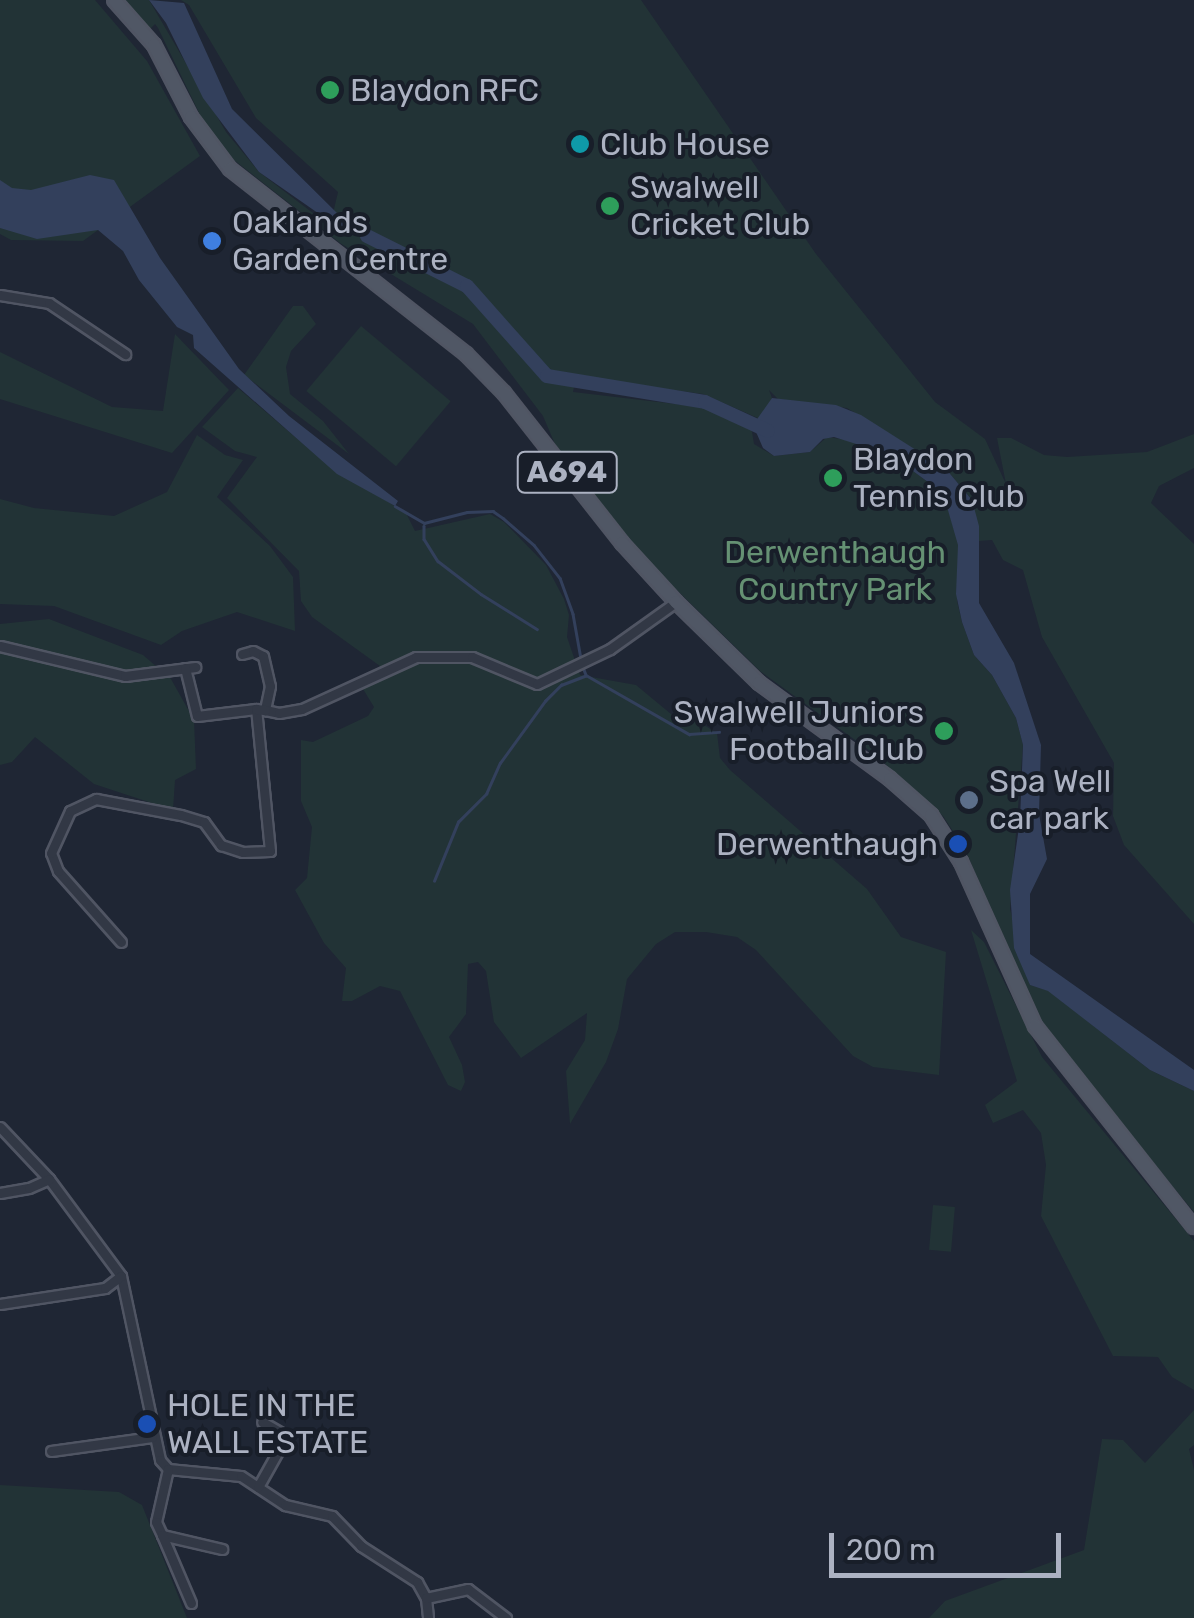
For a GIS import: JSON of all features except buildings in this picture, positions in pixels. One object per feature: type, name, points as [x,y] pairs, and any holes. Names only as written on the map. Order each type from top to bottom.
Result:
[{"type":"main road","name":"A694","points":[[114,0],[154,45],[191,117],[230,169],[448,338],[486,373],[622,544],[676,602],[759,682],[890,779],[931,815],[961,862],[1035,1026],[1194,1227]]},
{"type":"street","points":[[0,294],[49,303],[125,354]]},
{"type":"street","points":[[0,646],[126,676],[190,668],[197,716],[302,709],[416,657],[472,657],[537,684],[593,658],[676,602]]},
{"type":"street","points":[[120,942],[58,871],[52,853],[70,811],[96,799],[180,814],[204,822],[220,844],[243,852],[270,852],[260,709],[270,686],[263,656],[253,651],[242,654]]},
{"type":"street","points":[[0,1128],[49,1179],[121,1276],[152,1438],[168,1469],[156,1522],[190,1603]]},
{"type":"street","points":[[0,1192],[29,1188],[49,1179]]},
{"type":"street","points":[[0,1304],[105,1288],[121,1276]]},
{"type":"street","points":[[258,1486],[282,1444],[283,1434],[262,1422]]},
{"type":"street","points":[[51,1451],[152,1438]]},
{"type":"street","points":[[168,1469],[241,1476],[285,1505],[332,1516],[361,1546],[417,1582],[426,1598],[428,1618]]},
{"type":"street","points":[[162,1535],[222,1549]]},
{"type":"street","points":[[426,1598],[468,1589],[506,1618]]},
{"type":"green space","points":[[0,0],[95,0],[147,61],[200,156],[83,241],[11,240],[0,234]]},
{"type":"green space","name":"Derwenthaugh Country Park","points":[[122,0],[149,0],[226,132],[259,172],[330,226],[338,192],[256,118],[189,5],[181,0],[641,0],[816,254],[935,402],[985,439],[1006,484],[997,438],[1011,438],[1044,455],[1067,457],[1147,452],[1194,434],[1194,468],[1159,486],[1151,503],[1194,544],[1194,924],[1124,845],[1113,816],[1114,763],[1042,637],[1023,570],[1003,560],[992,540],[978,541],[972,500],[946,469],[847,408],[778,399],[769,390],[772,398],[760,419],[703,394],[576,377],[573,392],[701,407],[751,426],[754,444],[774,456],[810,452],[827,437],[848,440],[891,455],[943,493],[959,545],[957,601],[962,622],[974,655],[992,675],[1016,718],[1023,745],[1010,909],[1030,985],[1049,991],[1150,1070],[1194,1091],[1194,1212],[1054,1044],[1027,1001],[966,851],[943,816],[873,753],[760,671],[644,558],[589,492],[555,444],[543,416],[473,324],[340,243],[234,160],[203,121],[158,28],[155,24],[149,30]]},
{"type":"green space","points":[[293,306],[303,306],[316,324],[291,351],[286,367],[290,394],[323,421],[349,454],[244,375]]},
{"type":"green space","points":[[361,326],[451,401],[396,466],[306,391]]},
{"type":"green space","points":[[175,334],[229,390],[172,453],[0,399],[0,352],[112,407],[163,411]]},
{"type":"green space","points":[[238,388],[323,461],[406,513],[415,531],[490,514],[504,522],[546,565],[564,599],[569,615],[567,637],[580,675],[636,685],[677,719],[699,722],[717,733],[720,758],[730,770],[867,889],[901,937],[946,952],[939,1075],[873,1067],[853,1056],[756,950],[737,937],[706,932],[675,932],[656,944],[627,979],[618,1029],[606,1062],[570,1124],[566,1071],[585,1040],[587,1013],[521,1058],[494,1022],[486,971],[478,962],[468,964],[466,1014],[449,1037],[462,1065],[465,1082],[461,1091],[448,1085],[400,991],[380,986],[352,1001],[342,1001],[346,968],[324,943],[295,890],[307,878],[312,827],[301,801],[301,740],[313,742],[368,716],[374,707],[363,689],[380,666],[312,617],[301,601],[299,571],[227,498],[257,457],[235,451],[202,427]]},
{"type":"green space","points":[[197,435],[225,455],[243,460],[217,497],[270,546],[293,577],[295,631],[237,612],[182,631],[161,645],[54,606],[0,604],[0,499],[34,508],[114,516],[167,492]]},
{"type":"green space","points":[[49,619],[143,655],[171,679],[194,720],[196,769],[175,780],[173,810],[94,784],[35,737],[12,762],[0,765],[0,624]]},
{"type":"green space","points":[[971,930],[984,942],[1042,1057],[1194,1241],[1194,1390],[1172,1377],[1158,1357],[1113,1356],[1041,1216],[1046,1165],[1041,1133],[1023,1110],[993,1123],[985,1105],[1017,1081]]},
{"type":"green space","points":[[933,1205],[955,1207],[951,1252],[929,1250]]},
{"type":"green space","points":[[1194,1410],[1194,1445],[1189,1449],[1194,1470],[1194,1618],[929,1618],[945,1601],[1084,1550],[1102,1439],[1123,1440],[1145,1463]]},
{"type":"green space","points":[[0,1485],[119,1492],[142,1505],[187,1618],[0,1618]]},
{"type":"water","points":[[149,0],[184,3],[232,109],[338,214],[380,244],[325,218],[259,172],[203,98],[166,23]]},
{"type":"water","points":[[90,175],[114,180],[160,258],[239,369],[289,416],[398,501],[395,506],[337,474],[194,348],[193,335],[177,327],[139,280],[123,251],[98,230],[37,239],[0,228],[0,180],[12,188],[31,190]]},
{"type":"water","points":[[772,398],[836,405],[861,415],[946,469],[972,500],[979,526],[979,603],[1014,663],[1041,745],[1039,814],[1047,859],[1030,894],[1030,954],[1194,1070],[1194,1091],[1150,1070],[1048,991],[1030,985],[1014,948],[1010,890],[1020,820],[1023,745],[1016,718],[992,675],[974,655],[962,622],[956,594],[958,545],[943,493],[891,455],[834,437],[823,439],[810,452],[774,456],[763,448],[753,425]]},
{"type":"waterway","points":[[367,236],[467,286],[547,376],[705,402],[768,431]]},
{"type":"waterway","points":[[395,506],[424,523],[467,512],[493,511],[503,518],[534,545],[560,578],[573,614],[581,659]]},
{"type":"waterway","points":[[424,526],[424,539],[438,561],[537,629]]},
{"type":"waterway","points":[[583,667],[586,675],[689,734],[719,732]]},
{"type":"waterway","points":[[434,881],[458,822],[486,794],[500,763],[545,701],[561,685],[585,676]]},
{"type":"place","name":"Blaydon RFC","points":[[330,90]]},
{"type":"place","name":"Club House","points":[[580,144]]},
{"type":"place","name":"Swalwell Cricket Club","points":[[610,206]]},
{"type":"place","name":"Oaklands Garden Centre","points":[[212,241]]},
{"type":"place","name":"Blaydon Tennis Club","points":[[833,478]]},
{"type":"place","name":"Swalwell Juniors Football Club","points":[[944,731]]},
{"type":"place","name":"Spa Well car park","points":[[969,800]]},
{"type":"place","name":"Derwenthaugh","points":[[958,844]]},
{"type":"place","name":"HOLE IN THE WALL ESTATE","points":[[147,1424]]}]
